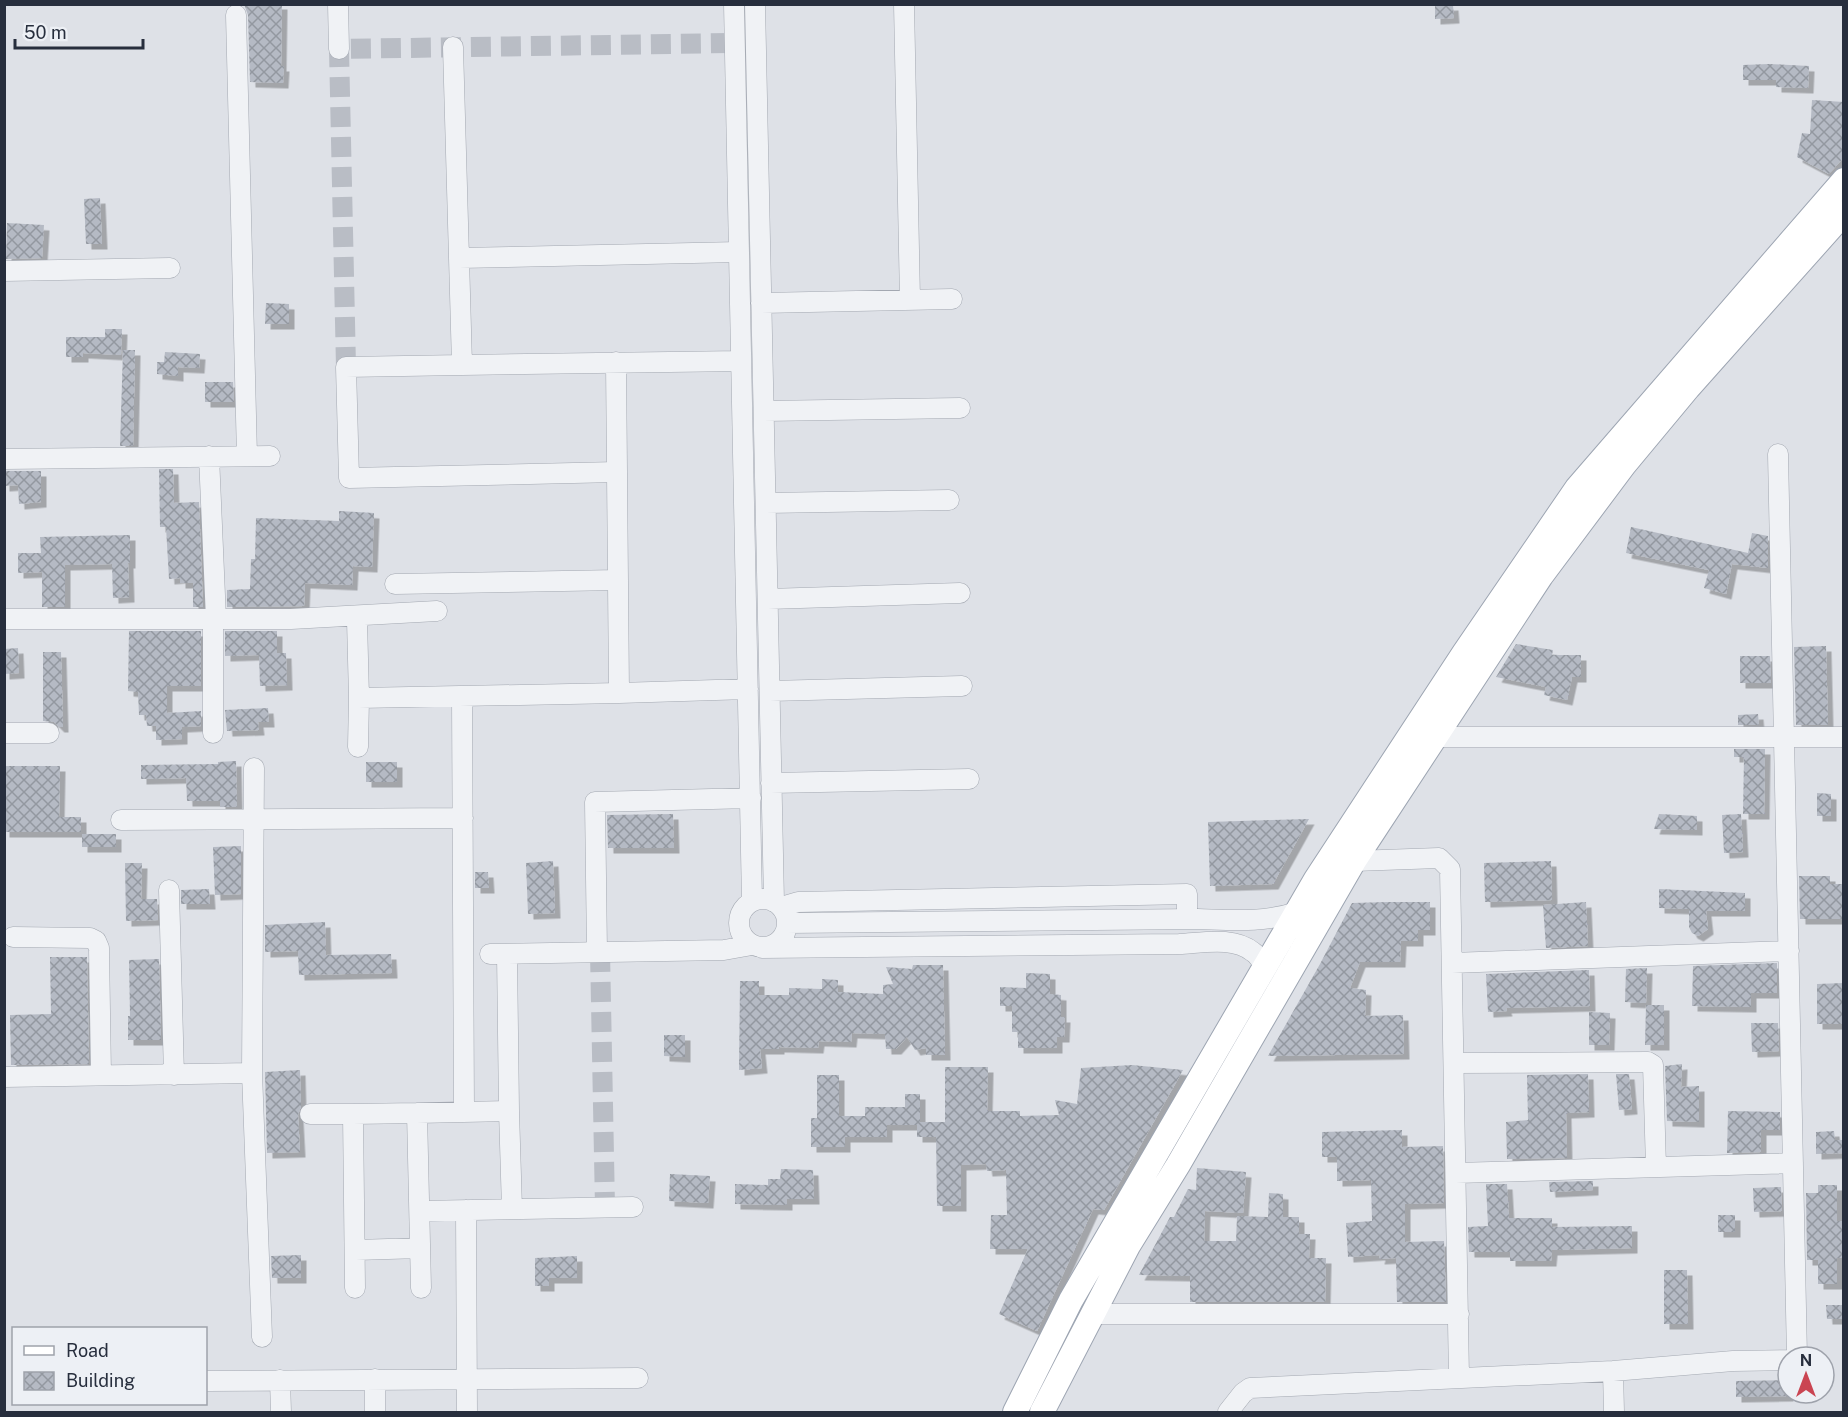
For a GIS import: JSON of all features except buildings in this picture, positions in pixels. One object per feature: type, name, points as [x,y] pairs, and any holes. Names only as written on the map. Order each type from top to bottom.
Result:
[{"type":"main road","points":[[1615,458],[1844,180]]},
{"type":"main road","points":[[1015,1413],[1071,1300],[1316,879],[1474,658],[1577,488],[1615,458],[1688,388],[1844,213]]},
{"type":"main road","points":[[1042,1413],[1128,1246],[1178,1165],[1354,861],[1435,736],[1474,658]]},
{"type":"main road","points":[[1221,1043],[1247,1046]]},
{"type":"street","points":[[338,4],[339,49]]},
{"type":"street","points":[[735,4],[752,902]]},
{"type":"street","points":[[755,4],[771,783],[781,910],[786,932],[781,940],[757,947],[744,939],[739,929],[739,918],[744,908],[752,902],[767,899],[781,910]]},
{"type":"street","points":[[904,4],[910,300]]},
{"type":"street","points":[[236,15],[247,456]]},
{"type":"street","points":[[453,47],[462,365]]},
{"type":"street","points":[[459,258],[739,252]]},
{"type":"street","points":[[4,271],[170,268]]},
{"type":"street","points":[[761,303],[952,299]]},
{"type":"street","points":[[617,472],[349,484],[346,367],[741,360]]},
{"type":"street","points":[[616,363],[619,693]]},
{"type":"street","points":[[764,411],[960,408]]},
{"type":"street","points":[[1778,454],[1797,1345]]},
{"type":"street","points":[[209,456],[215,619],[213,733]]},
{"type":"street","points":[[4,459],[270,456]]},
{"type":"street","points":[[766,504],[949,500]]},
{"type":"street","points":[[395,584],[618,580]]},
{"type":"street","points":[[768,599],[960,593]]},
{"type":"street","points":[[4,619],[291,619],[437,611]]},
{"type":"street","points":[[357,620],[358,747]]},
{"type":"street","points":[[770,691],[962,686]]},
{"type":"street","points":[[359,698],[748,689]]},
{"type":"street","points":[[462,696],[464,1112]]},
{"type":"street","points":[[4,733],[49,733]]},
{"type":"street","points":[[1435,736],[1844,737]]},
{"type":"street","points":[[254,768],[252,1073],[262,1336]]},
{"type":"street","points":[[771,783],[969,779]]},
{"type":"street","points":[[597,952],[596,802],[751,798]]},
{"type":"street","points":[[121,820],[463,818]]},
{"type":"street","points":[[1354,861],[1439,858],[1450,869],[1459,1378]]},
{"type":"street","points":[[169,890],[174,1074]]},
{"type":"street","points":[[781,910],[798,902],[1187,894],[1187,919],[1266,920],[1297,912]]},
{"type":"street","points":[[13,937],[90,938],[96,941],[99,948],[101,1075]]},
{"type":"street","points":[[512,1209],[509,1111],[498,954],[724,950],[757,947],[1179,945],[1222,942],[1241,944],[1254,952],[1265,967]]},
{"type":"street","points":[[1452,963],[1789,951]]},
{"type":"street","points":[[1454,1063],[1648,1062],[1653,1065],[1656,1167]]},
{"type":"street","points":[[4,1077],[252,1073]]},
{"type":"street","points":[[310,1114],[509,1111]]},
{"type":"street","points":[[417,1113],[421,1288]]},
{"type":"street","points":[[353,1114],[356,1288]]},
{"type":"street","points":[[1456,1173],[1793,1163]]},
{"type":"street","points":[[420,1211],[633,1207]]},
{"type":"street","points":[[466,1210],[467,1413]]},
{"type":"street","points":[[356,1250],[420,1248]]},
{"type":"street","points":[[1092,1314],[1459,1314]]},
{"type":"street","points":[[1228,1413],[1243,1393],[1250,1388],[1613,1371],[1712,1362],[1776,1360]]},
{"type":"street","points":[[1613,1371],[1614,1413]]},
{"type":"street","points":[[207,1381],[638,1378]]},
{"type":"street","points":[[375,1379],[375,1413]]},
{"type":"street","points":[[280,1380],[281,1413]]},
{"type":"tunnel","points":[[346,367],[339,49],[735,43]]},
{"type":"tunnel","points":[[600,952],[605,1207]]}]
